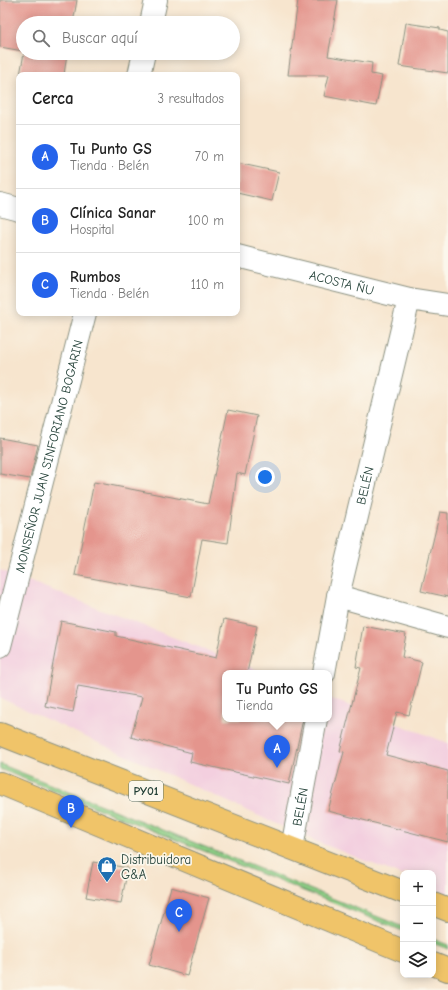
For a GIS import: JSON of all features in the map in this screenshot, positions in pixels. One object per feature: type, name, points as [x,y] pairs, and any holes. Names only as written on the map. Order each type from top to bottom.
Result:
[{"type":"highway","name":"PY01","points":[[0,734],[400,891]]},
{"type":"highway","points":[[0,783],[400,950]]},
{"type":"highway","points":[[436,905],[448,910]]},
{"type":"highway","points":[[436,965],[448,970]]},
{"type":"street","points":[[153,16],[156,0]]},
{"type":"street","points":[[140,72],[142,60]]},
{"type":"street","points":[[0,204],[16,208]]},
{"type":"street","name":"ACOSTA ÑU","points":[[240,257],[409,299],[448,305]]},
{"type":"street","name":"BELÉN","points":[[325,670],[338,596],[409,299]]},
{"type":"street","name":"MONSEÑOR JUAN SINFORIANO BOGARIN","points":[[0,646],[84,316]]},
{"type":"street","points":[[338,596],[448,627]]},
{"type":"street","name":"BELÉN","points":[[292,848],[315,722]]},
{"type":"shaded area","points":[[0,570],[257,670],[222,670],[222,722],[332,722],[332,699],[448,743],[448,894],[436,889],[436,870],[400,870],[400,875],[303,836],[0,698]]},
{"type":"green space","points":[[0,764],[400,926],[400,930],[0,769]]},
{"type":"green space","points":[[436,940],[448,945],[448,949],[436,944]]},
{"type":"building","points":[[0,0],[77,0],[74,16],[16,16],[16,50],[0,47]]},
{"type":"building","points":[[298,0],[338,0],[328,56],[372,63],[371,74],[382,76],[376,106],[324,96],[329,75],[288,75]]},
{"type":"building","points":[[406,23],[440,28],[440,30],[448,32],[448,73],[399,66]]},
{"type":"building","points":[[23,60],[66,60],[64,72],[21,72]]},
{"type":"building","points":[[240,164],[279,172],[272,201],[240,194]]},
{"type":"building","points":[[228,410],[257,416],[245,475],[237,473],[228,543],[202,539],[191,597],[75,575],[94,482],[208,504]]},
{"type":"building","points":[[0,438],[38,445],[30,479],[0,474]]},
{"type":"building","points":[[440,512],[448,513],[448,597],[421,591]]},
{"type":"building","points":[[224,619],[257,626],[248,670],[222,670],[222,722],[302,722],[289,784],[190,762],[192,753],[131,737],[142,697],[78,686],[73,712],[45,706],[61,621],[116,632],[116,636],[216,658]]},
{"type":"building","points":[[363,626],[406,634],[402,657],[422,662],[409,715],[397,712],[386,755],[448,771],[448,842],[328,811],[344,752],[340,751],[361,668],[356,667]]},
{"type":"building","name":"Distribuidora G&A","points":[[93,862],[128,868],[121,903],[86,897]]},
{"type":"building","points":[[171,887],[209,898],[187,976],[149,965]]},
{"type":"place","name":"Tu Punto GS","points":[[277,768]]},
{"type":"place","name":"Clínica Sanar","points":[[71,828]]},
{"type":"place","name":"Distribuidora G&A","points":[[107,883]]},
{"type":"place","name":"Rumbos","points":[[179,932]]}]
